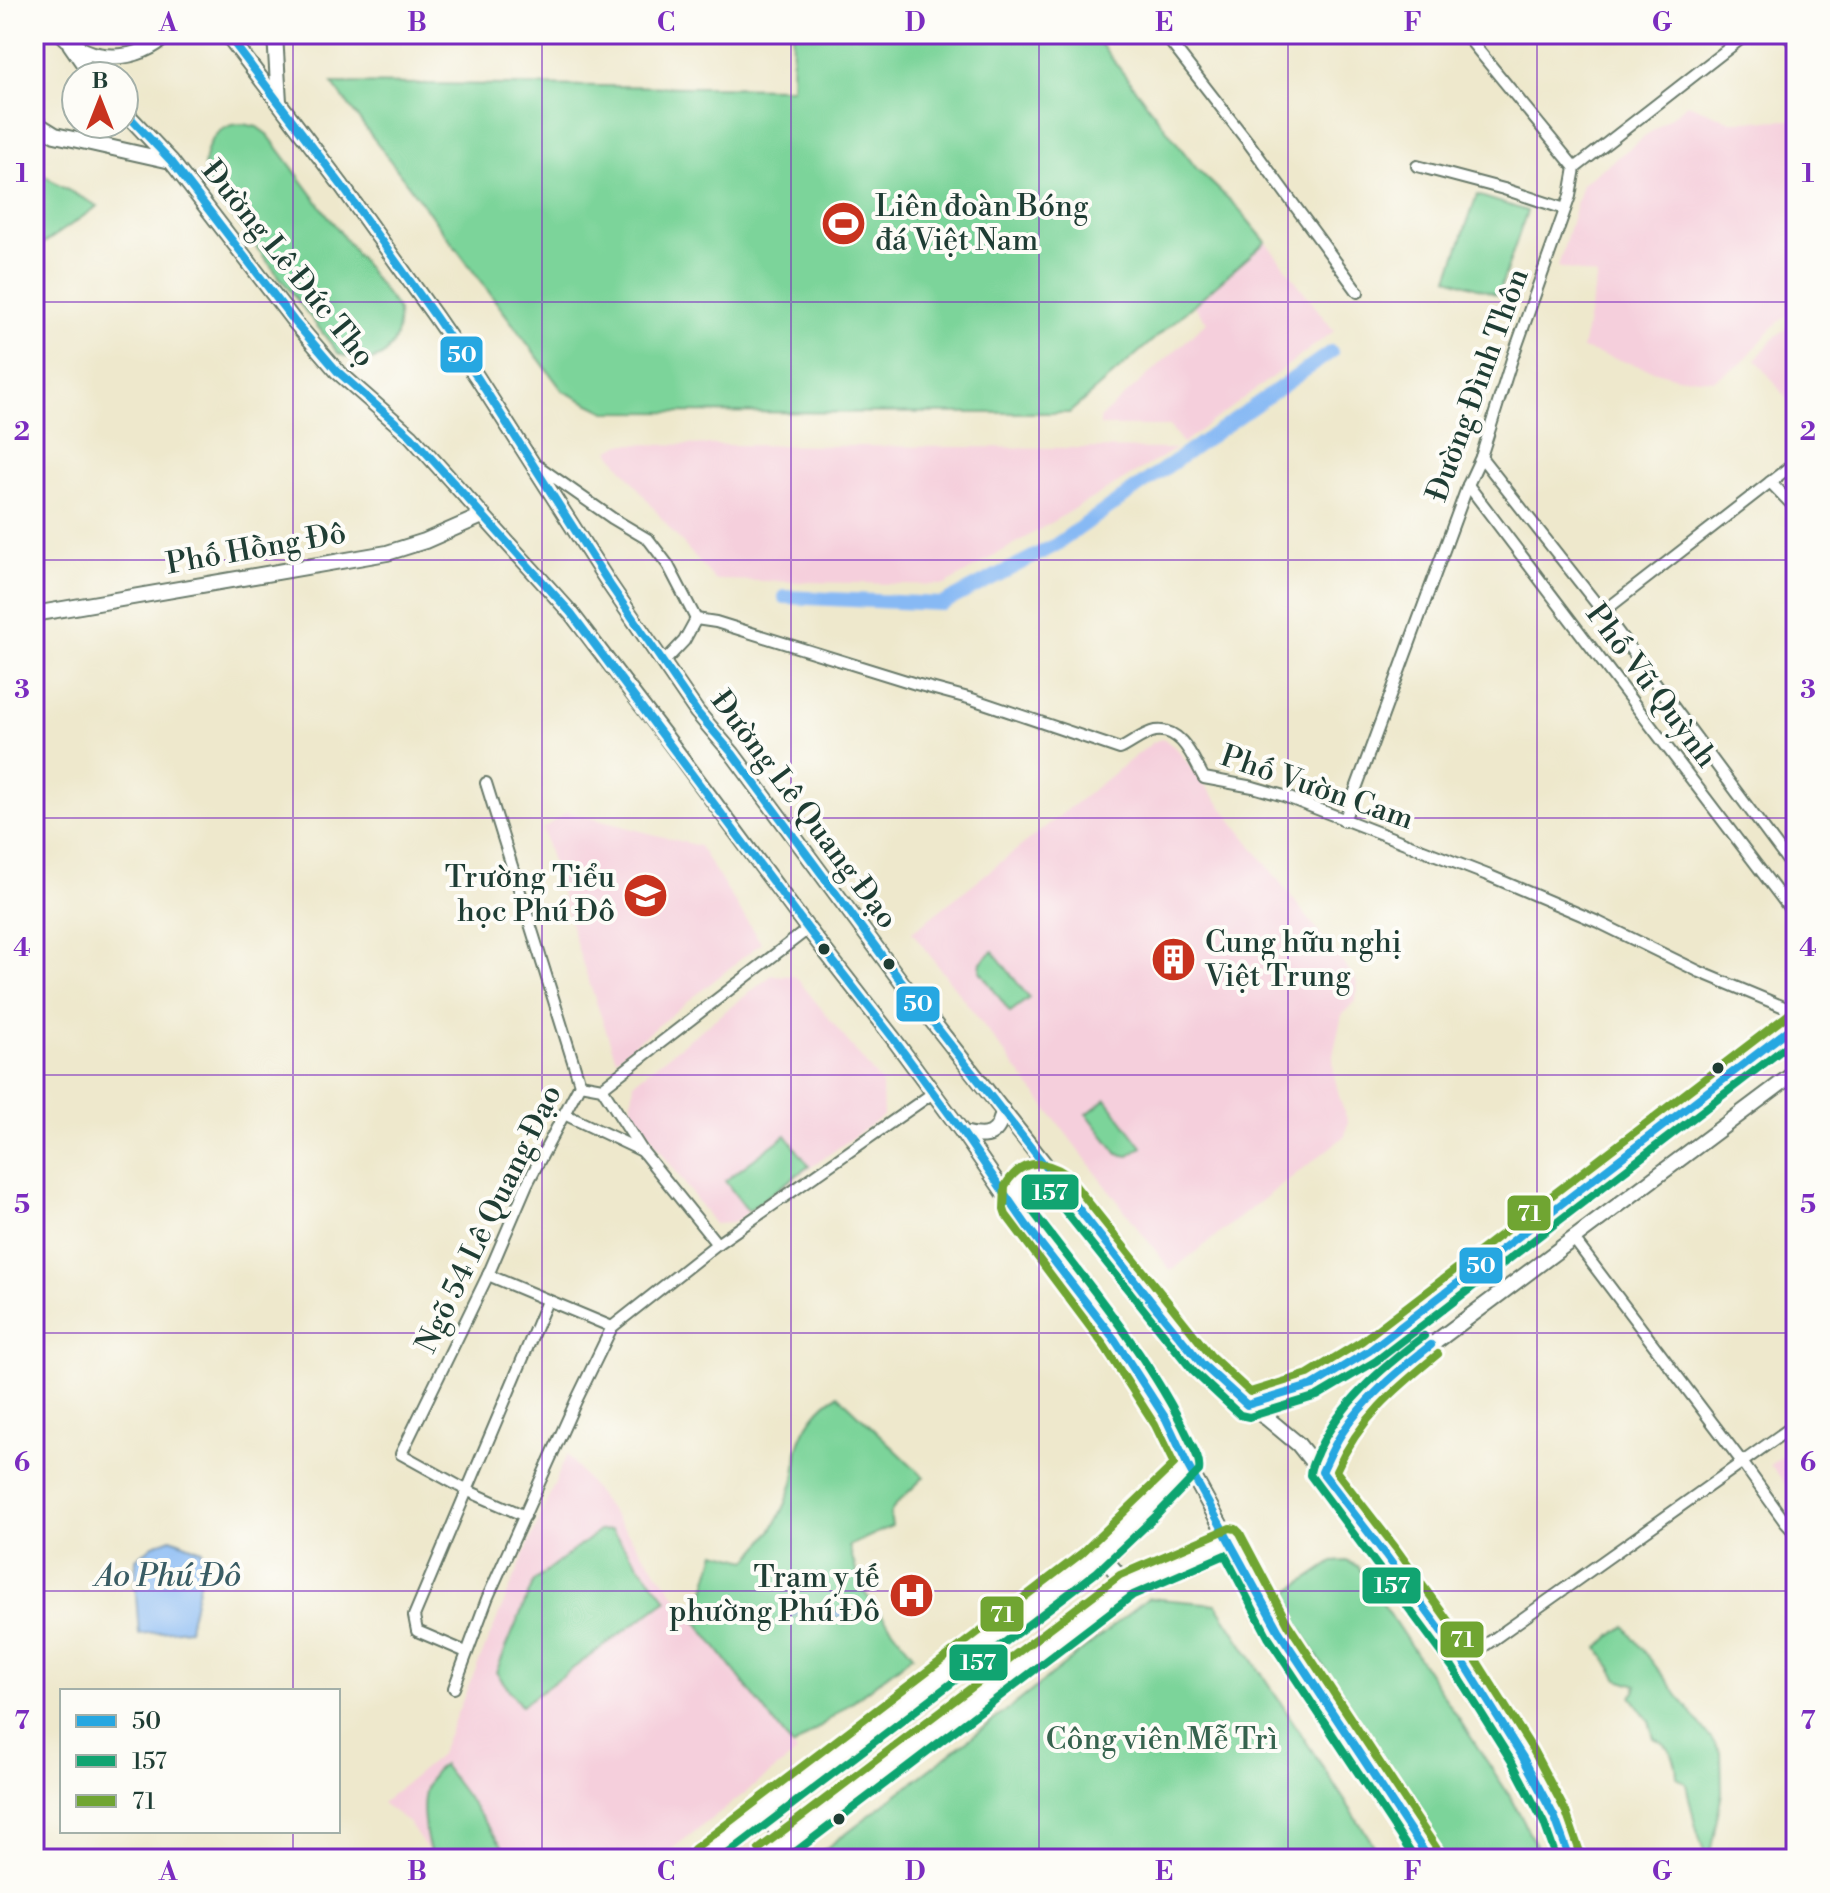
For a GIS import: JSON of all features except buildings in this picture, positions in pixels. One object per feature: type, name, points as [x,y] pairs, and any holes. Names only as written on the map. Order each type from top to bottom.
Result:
[{"type":"main road","points":[[65,37],[88,52],[112,57],[135,54],[157,45],[168,34]]},
{"type":"main road","points":[[227,34],[435,316],[532,462]]},
{"type":"main road","points":[[275,34],[279,103]]},
{"type":"main road","points":[[65,37],[81,60]]},
{"type":"main road","points":[[34,122],[55,135],[171,161]]},
{"type":"main road","name":"Đường Lê Đức Thọ","points":[[140,128],[171,161],[294,321],[337,371],[411,436],[482,516]]},
{"type":"main road","name":"Đường Lê Quang Đạo","points":[[532,462],[610,585],[697,712],[732,753],[903,984],[1057,1182],[1202,1364],[1247,1405],[1298,1444],[1385,1554],[1463,1661],[1522,1756],[1555,1818],[1570,1859]]},
{"type":"main road","points":[[482,516],[571,613],[893,1038],[1115,1340],[1166,1419],[1188,1466],[1278,1630],[1429,1859]]},
{"type":"main road","name":"Phố Hồng Đô","points":[[34,614],[387,553],[425,541],[482,516]]},
{"type":"main road","points":[[1247,1405],[1313,1385],[1369,1351],[1796,1024]]},
{"type":"main road","points":[[1322,1472],[1343,1430],[1390,1376],[1796,1072]]},
{"type":"main road","points":[[963,1133],[988,1137],[999,1128],[1003,1110]]},
{"type":"main road","points":[[1016,1209],[1016,1189],[1025,1180],[1036,1174],[1057,1182]]},
{"type":"main road","points":[[1369,1351],[1390,1376]]},
{"type":"main road","points":[[701,1859],[1100,1553],[1188,1466]]},
{"type":"main road","points":[[766,1859],[1127,1585],[1230,1540]]},
{"type":"main road","points":[[1100,1553],[1127,1585]]},
{"type":"main road","points":[[763,1811],[786,1844]]},
{"type":"street","points":[[1164,34],[1358,292]]},
{"type":"street","points":[[1465,34],[1575,168],[1747,34]]},
{"type":"street","points":[[1786,34],[1796,46]]},
{"type":"street","points":[[1417,166],[1565,209]]},
{"type":"street","name":"Đường Đình Thôn","points":[[1344,821],[1481,457],[1570,196],[1575,168]]},
{"type":"street","name":"Phố Vũ Quỳnh","points":[[1481,457],[1603,612],[1796,872]]},
{"type":"street","points":[[532,462],[649,540],[668,565],[696,619],[684,641],[663,663]]},
{"type":"street","points":[[1603,612],[1796,462]]},
{"type":"street","points":[[1770,482],[1796,509]]},
{"type":"street","name":"Phố Vũ Quỳnh","points":[[1468,485],[1796,917]]},
{"type":"street","name":"Phố Vườn Cam","points":[[696,619],[716,622],[972,699],[1120,749],[1154,731],[1166,731],[1181,740],[1204,778],[1284,796],[1490,876],[1598,922],[1700,972],[1796,1012]]},
{"type":"street","points":[[486,783],[580,1084]]},
{"type":"street","name":"Ngõ 54 Lê Quang Đạo","points":[[466,1490],[401,1454],[488,1275],[527,1184],[580,1084],[602,1088],[808,929]]},
{"type":"street","points":[[602,1088],[643,1152],[717,1244]]},
{"type":"street","points":[[454,1688],[483,1610],[612,1327],[717,1244],[933,1093]]},
{"type":"street","points":[[564,1114],[643,1152]]},
{"type":"street","points":[[1573,1238],[1796,1534]]},
{"type":"street","points":[[488,1275],[612,1327]]},
{"type":"street","points":[[466,1652],[417,1631],[414,1616],[547,1301]]},
{"type":"street","points":[[1463,1661],[1796,1424]]},
{"type":"street","points":[[466,1490],[525,1516]]},
{"type":"shaded area","points":[[1688,104],[1731,121],[1796,120],[1796,308],[1773,327],[1741,364],[1714,380],[1676,377],[1582,349],[1597,276],[1558,267],[1582,184]]},
{"type":"shaded area","points":[[1266,242],[1334,331],[1183,443],[1169,426],[1100,426],[1100,418],[1207,322],[1193,304]]},
{"type":"shaded area","points":[[1796,321],[1796,411],[1756,359],[1776,336]]},
{"type":"shaded area","points":[[621,444],[1176,449],[945,585],[715,580],[669,528],[609,451]]},
{"type":"shaded area","points":[[1164,739],[1177,749],[1356,980],[1358,990],[1355,1001],[1342,1015],[1333,1055],[1334,1074],[1348,1122],[1345,1136],[1171,1271],[912,932],[1152,743]]},
{"type":"shaded area","name":"Trường Tiểu học Phú Đô","points":[[567,812],[699,846],[761,943],[616,1059],[580,956],[542,829]]},
{"type":"shaded area","points":[[772,975],[795,976],[882,1084],[883,1116],[733,1223],[714,1224],[631,1110],[634,1082]]},
{"type":"shaded area","points":[[1796,1445],[1796,1498],[1770,1465]]},
{"type":"shaded area","points":[[567,1454],[797,1753],[659,1859],[420,1859],[429,1852],[408,1822],[382,1803],[439,1756]]},
{"type":"green space","name":"Liên đoàn Bóng đá Việt Nam","points":[[793,34],[1093,34],[1197,169],[1236,206],[1266,242],[1069,413],[606,412],[563,391],[332,83],[792,88]]},
{"type":"green space","points":[[243,124],[257,127],[268,135],[398,310],[395,337],[384,354],[364,360],[338,353],[207,183],[204,167],[211,142],[222,130]]},
{"type":"green space","points":[[34,169],[98,206],[34,250]]},
{"type":"green space","points":[[1477,195],[1527,211],[1498,295],[1448,278]]},
{"type":"green space","points":[[993,951],[1029,998],[1010,1012],[980,971],[981,962]]},
{"type":"green space","points":[[1106,1099],[1142,1147],[1129,1156],[1118,1154],[1087,1114]]},
{"type":"green space","points":[[786,1135],[809,1166],[748,1211],[725,1181]]},
{"type":"green space","points":[[838,1395],[924,1477],[895,1505],[890,1514],[892,1526],[849,1546],[861,1588],[913,1655],[793,1747],[696,1621],[716,1552],[748,1560],[765,1540],[788,1499],[804,1432],[818,1411]]},
{"type":"green space","points":[[611,1530],[667,1600],[521,1706],[496,1672],[534,1581],[599,1531]]},
{"type":"green space","points":[[1346,1561],[1358,1566],[1513,1801],[1543,1859],[1444,1859],[1289,1611],[1287,1601],[1290,1591],[1333,1562]]},
{"type":"green space","name":"Công viên Mễ Trì","points":[[1148,1598],[1216,1604],[1383,1859],[812,1859],[1015,1704]]},
{"type":"green space","points":[[1625,1626],[1721,1752],[1722,1793],[1709,1859],[1706,1859],[1695,1824],[1686,1784],[1677,1777],[1672,1753],[1654,1738],[1649,1721],[1631,1696],[1637,1685],[1618,1679],[1598,1647]]},
{"type":"green space","points":[[443,1765],[512,1859],[420,1859],[430,1852],[424,1823],[425,1792],[434,1773]]},
{"type":"water","name":"Ao Phú Đô","points":[[171,1538],[202,1550],[200,1580],[189,1629],[139,1634],[136,1559],[153,1545]]},
{"type":"water","points":[[791,1601],[829,1612],[849,1611],[852,1620],[845,1624],[838,1617],[803,1608],[790,1616],[785,1610],[786,1604]]},
{"type":"waterway","points":[[785,597],[942,604],[1054,546],[1331,352]]},
{"type":"transit line","name":"50","points":[[227,34],[435,316],[610,585],[697,712],[732,753],[903,984],[1157,1309],[1202,1364],[1247,1405],[1313,1385],[1369,1351],[1796,1024]]},
{"type":"transit line","name":"50","points":[[140,128],[171,161],[294,321],[337,371],[411,436],[571,613],[893,1038],[1027,1226],[1115,1340],[1166,1419],[1188,1466],[1278,1630],[1429,1859]]},
{"type":"transit line","name":"71","points":[[694,1849],[1082,1553],[1174,1464],[1155,1425],[1105,1347],[1006,1215],[1005,1186],[1017,1171],[1040,1164],[1066,1174],[1211,1356],[1250,1392],[1308,1374],[1362,1341],[1789,1014]]},
{"type":"transit line","name":"157","points":[[721,1859],[1097,1572],[1199,1471],[1194,1450],[1154,1376],[1028,1205],[1028,1194],[1039,1187],[1049,1191],[1193,1371],[1240,1415],[1249,1417],[1317,1396],[1376,1361],[1796,1039]]},
{"type":"transit line","name":"157","points":[[1424,1336],[1378,1374],[1338,1417],[1327,1433],[1310,1475],[1453,1668],[1512,1762],[1544,1823],[1557,1859]]},
{"type":"transit line","name":"50","points":[[1431,1345],[1394,1375],[1361,1408],[1339,1438],[1322,1472],[1463,1661],[1522,1756],[1555,1818],[1570,1859]]},
{"type":"transit line","name":"71","points":[[1438,1354],[1367,1420],[1336,1471],[1473,1655],[1533,1750],[1566,1812],[1581,1855]]},
{"type":"transit line","name":"71","points":[[759,1849],[1120,1575],[1230,1528],[1240,1533],[1288,1624],[1439,1852]]},
{"type":"transit line","name":"157","points":[[786,1859],[1133,1595],[1225,1555],[1268,1637],[1415,1859]]},
{"type":"place","name":"Liên đoàn Bóng đá Việt Nam","points":[[844,224]]},
{"type":"place","name":"Trường Tiểu học Phú Đô","points":[[646,895]]},
{"type":"place","name":"Cung hữu nghị Việt Trung","points":[[1174,960]]},
{"type":"place","name":"Trạm y tế phường Phú Đô","points":[[911,1595]]}]
